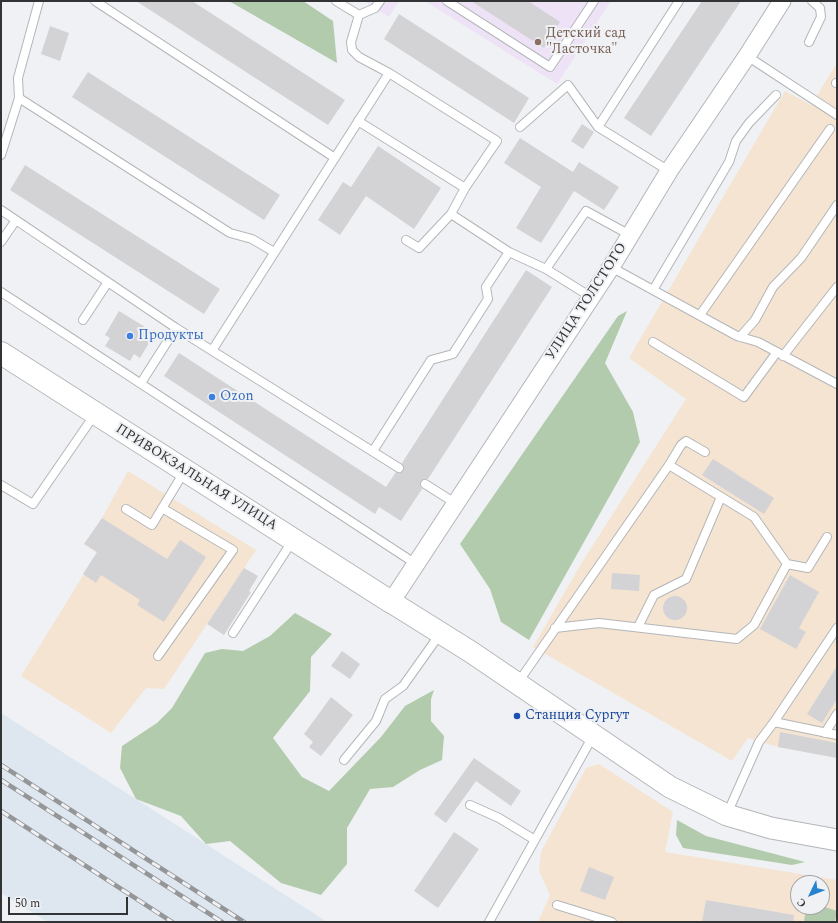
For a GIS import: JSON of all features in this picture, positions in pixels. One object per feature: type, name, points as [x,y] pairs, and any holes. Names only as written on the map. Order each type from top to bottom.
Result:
[{"type":"main road","name":"ПРИВОКЗАЛЬНАЯ УЛИЦА","points":[[1,353],[391,602]]},
{"type":"street","name":"УЛИЦА ТОЛСТОГО","points":[[391,602],[611,267],[669,171],[747,56],[782,1]]},
{"type":"street","points":[[391,602],[594,735],[670,787],[727,815],[771,828],[837,840]]},
{"type":"lane","points":[[1,155],[19,98],[18,78],[39,1]]},
{"type":"lane","points":[[95,1],[335,158]]},
{"type":"lane","points":[[336,1],[359,15]]},
{"type":"lane","points":[[380,1],[375,8],[359,15],[350,42],[352,50],[359,57],[389,73],[497,141],[465,188],[451,214],[419,248],[406,240]]},
{"type":"lane","points":[[447,1],[550,67],[594,1]]},
{"type":"lane","points":[[598,127],[679,1]]},
{"type":"lane","points":[[809,42],[821,17],[820,8],[812,1]]},
{"type":"lane","points":[[747,56],[837,115]]},
{"type":"lane","points":[[213,349],[389,73]]},
{"type":"lane","points":[[520,127],[568,85],[598,127],[669,171]]},
{"type":"lane","points":[[653,290],[729,162],[736,141],[749,123],[776,96]]},
{"type":"lane","points":[[19,98],[230,233],[252,238],[274,252]]},
{"type":"lane","points":[[358,121],[465,188]]},
{"type":"lane","points":[[700,315],[830,129]]},
{"type":"lane","points":[[740,337],[754,320],[773,287],[801,258],[837,205]]},
{"type":"lane","points":[[1,210],[176,328],[213,349],[399,468]]},
{"type":"lane","points":[[546,269],[586,211],[630,235]]},
{"type":"lane","points":[[451,214],[509,252],[546,269],[591,297]]},
{"type":"lane","points":[[1,242],[16,220]]},
{"type":"lane","points":[[373,451],[431,360],[453,354],[488,299],[486,287],[509,252]]},
{"type":"lane","points":[[611,267],[740,337],[758,342],[837,384]]},
{"type":"lane","points":[[83,320],[108,282]]},
{"type":"lane","points":[[653,342],[744,397],[837,287]]},
{"type":"lane","points":[[1,292],[416,564]]},
{"type":"lane","points":[[141,383],[176,328]]},
{"type":"lane","points":[[1,485],[33,504],[95,413]]},
{"type":"lane","points":[[516,684],[669,465],[681,445],[686,441],[705,452]]},
{"type":"lane","points":[[669,465],[754,517],[787,564],[808,568],[827,537]]},
{"type":"lane","points":[[126,509],[152,525],[184,471]]},
{"type":"lane","points":[[425,484],[455,503]]},
{"type":"lane","points":[[638,627],[654,595],[686,579],[721,497]]},
{"type":"lane","points":[[158,656],[233,550],[162,508]]},
{"type":"lane","points":[[233,633],[293,540]]},
{"type":"lane","points":[[555,628],[599,623],[737,639],[754,625],[787,564]]},
{"type":"lane","points":[[727,815],[759,742],[837,628]]},
{"type":"lane","points":[[344,760],[376,721],[385,699],[403,686],[440,633]]},
{"type":"lane","points":[[825,733],[837,714]]},
{"type":"lane","points":[[774,722],[837,736]]},
{"type":"lane","points":[[489,922],[594,735]]},
{"type":"lane","points":[[470,805],[500,818],[535,840]]},
{"type":"lane","points":[[557,904],[612,922]]},
{"type":"shaded area","points":[[364,1],[399,1],[389,17]]},
{"type":"shaded area","name":"Детский сад \"Ласточка\"","points":[[425,1],[611,1],[557,84]]},
{"type":"shaded area","points":[[837,63],[837,758],[778,747],[748,738],[732,761],[533,647],[581,564],[686,399],[629,358],[785,91],[811,105]]},
{"type":"shaded area","points":[[128,471],[256,550],[164,689],[146,688],[111,733],[21,676],[97,553],[84,544],[102,518]]},
{"type":"shaded area","points":[[1,713],[327,922],[48,922],[1,893]]},
{"type":"shaded area","points":[[599,764],[673,812],[665,852],[806,875],[790,875],[790,915],[830,915],[830,879],[837,880],[837,922],[538,922],[550,895],[539,871],[541,852],[586,768]]},
{"type":"green space","points":[[229,1],[303,1],[333,21],[337,63]]},
{"type":"green space","points":[[627,311],[605,363],[633,412],[640,442],[529,640],[501,622],[490,589],[460,544],[618,316]]},
{"type":"green space","points":[[295,613],[332,634],[311,657],[310,691],[273,738],[302,777],[329,791],[381,737],[405,706],[434,690],[431,699],[431,721],[444,736],[442,760],[420,770],[393,787],[370,789],[347,828],[347,864],[321,895],[281,883],[230,841],[206,844],[181,816],[136,799],[120,768],[122,746],[157,723],[172,708],[205,653],[222,649],[243,651],[270,636]]},
{"type":"green space","points":[[677,820],[706,836],[805,862],[792,865],[683,848],[676,835]]},
{"type":"green space","points":[[830,909],[837,911],[835,922],[806,922],[804,920],[805,915],[830,915]]},
{"type":"building","points":[[136,1],[192,1],[345,100],[328,125]]},
{"type":"building","points":[[471,1],[528,1],[560,22],[544,48]]},
{"type":"building","points":[[702,1],[741,1],[651,136],[624,118]]},
{"type":"building","points":[[399,14],[529,98],[514,123],[384,39]]},
{"type":"building","points":[[50,26],[69,33],[60,61],[41,54]]},
{"type":"building","points":[[88,72],[280,195],[264,220],[72,97]]},
{"type":"building","points":[[582,124],[594,132],[583,149],[571,141]]},
{"type":"building","points":[[520,138],[573,172],[579,162],[619,187],[604,210],[574,191],[541,243],[516,228],[541,187],[504,163]]},
{"type":"building","points":[[378,146],[441,188],[414,229],[366,196],[340,235],[318,220],[343,182],[351,187]]},
{"type":"building","points":[[25,165],[220,289],[204,314],[10,190]]},
{"type":"building","points":[[526,270],[552,287],[428,479],[421,481],[420,484],[422,489],[401,521],[379,507],[375,514],[164,376],[179,353],[386,487],[396,472],[399,473],[403,471],[404,468],[402,463]]},
{"type":"building","name":"Продукты","points":[[119,311],[155,333],[140,358],[134,354],[130,361],[105,346],[110,338],[105,335]]},
{"type":"building","points":[[713,459],[774,498],[764,514],[702,475]]},
{"type":"building","points":[[102,518],[167,559],[180,540],[206,557],[164,622],[137,605],[140,600],[101,575],[96,583],[83,574],[97,552],[84,544]]},
{"type":"building","points":[[244,568],[258,576],[249,591],[251,592],[224,635],[207,624]]},
{"type":"building","points":[[612,573],[640,575],[639,591],[611,589]]},
{"type":"building","points":[[790,575],[819,592],[799,628],[806,632],[796,649],[760,629]]},
{"type":"building","points":[[675,596],[680,597],[686,603],[686,613],[680,619],[675,620],[670,619],[664,613],[663,608],[664,603],[670,597]]},
{"type":"building","points":[[342,651],[360,664],[350,679],[331,666]]},
{"type":"building","points":[[837,666],[837,699],[822,723],[807,714]]},
{"type":"building","points":[[331,697],[353,715],[321,756],[309,747],[313,742],[304,734]]},
{"type":"building","points":[[780,732],[837,743],[837,758],[778,747]]},
{"type":"building","points":[[474,758],[521,791],[511,806],[476,781],[446,823],[434,814]]},
{"type":"building","points":[[454,832],[479,849],[438,908],[414,891]]},
{"type":"building","points":[[589,867],[614,877],[605,900],[580,891]]},
{"type":"building","points":[[706,900],[794,915],[793,922],[702,922]]},
{"type":"railway","points":[[1,765],[244,922]]},
{"type":"railway","points":[[1,780],[222,922]]},
{"type":"railway","points":[[1,811],[172,922]]},
{"type":"place","name":"Детский сад \"Ласточка\"","points":[[538,42]]},
{"type":"place","name":"Продукты","points":[[130,336]]},
{"type":"place","name":"Ozon","points":[[212,397]]},
{"type":"place","name":"Станция Сургут","points":[[517,716]]}]
